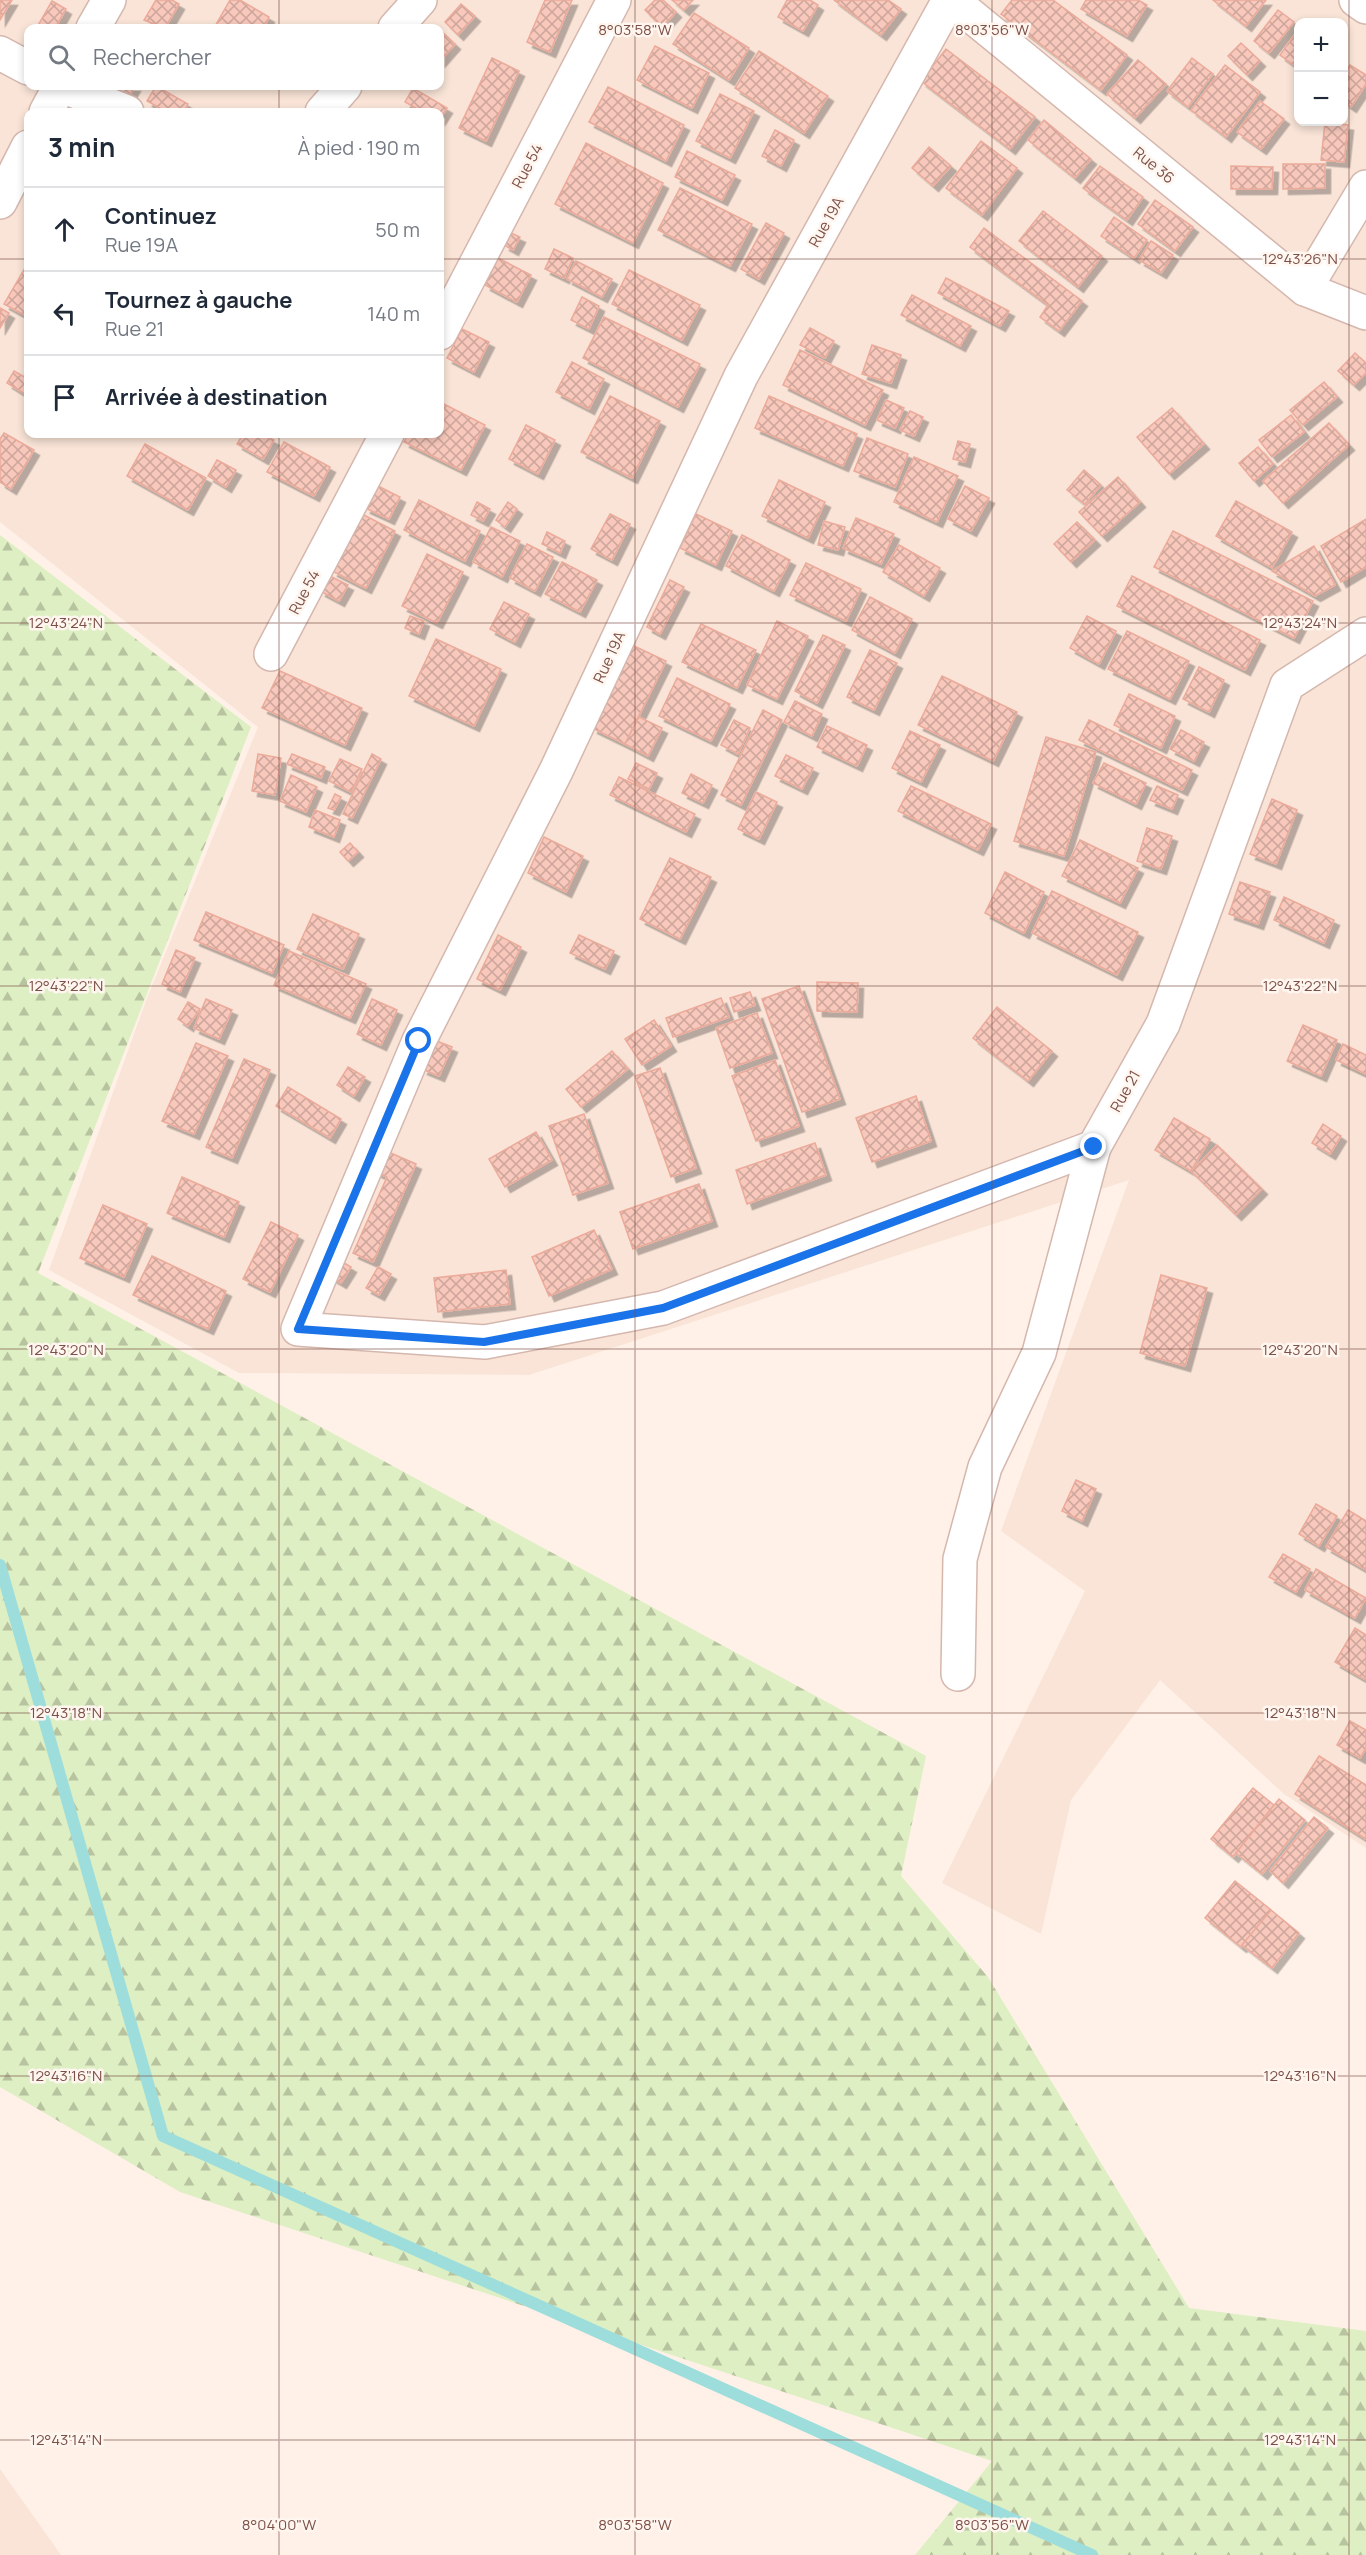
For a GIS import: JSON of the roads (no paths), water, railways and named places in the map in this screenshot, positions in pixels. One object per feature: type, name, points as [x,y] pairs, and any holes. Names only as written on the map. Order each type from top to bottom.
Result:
[{"type":"street","points":[[95,24],[109,0]]},
{"type":"street","points":[[399,24],[420,0]]},
{"type":"street","name":"Rue 54","points":[[444,325],[614,0]]},
{"type":"street","name":"Rue 36","points":[[950,0],[1305,289],[1366,313]]},
{"type":"street","name":"Rue 19A","points":[[950,0],[741,376],[556,771],[419,1041],[298,1329],[484,1342],[663,1308],[1094,1147]]},
{"type":"street","points":[[1356,0],[1366,7]]},
{"type":"street","points":[[0,53],[24,66]]},
{"type":"street","points":[[48,108],[59,90]]},
{"type":"street","points":[[71,90],[117,108]]},
{"type":"street","points":[[326,108],[341,90]]},
{"type":"street","points":[[0,202],[24,155]]},
{"type":"street","points":[[1305,289],[1366,187]]},
{"type":"street","name":"Rue 54","points":[[271,654],[385,438]]},
{"type":"street","name":"Rue 21","points":[[958,1674],[960,1559],[985,1467],[1039,1353],[1094,1147],[1163,1024],[1287,685],[1366,634]]},
{"type":"waterway","points":[[0,1565],[163,2136],[1092,2555]]}]
